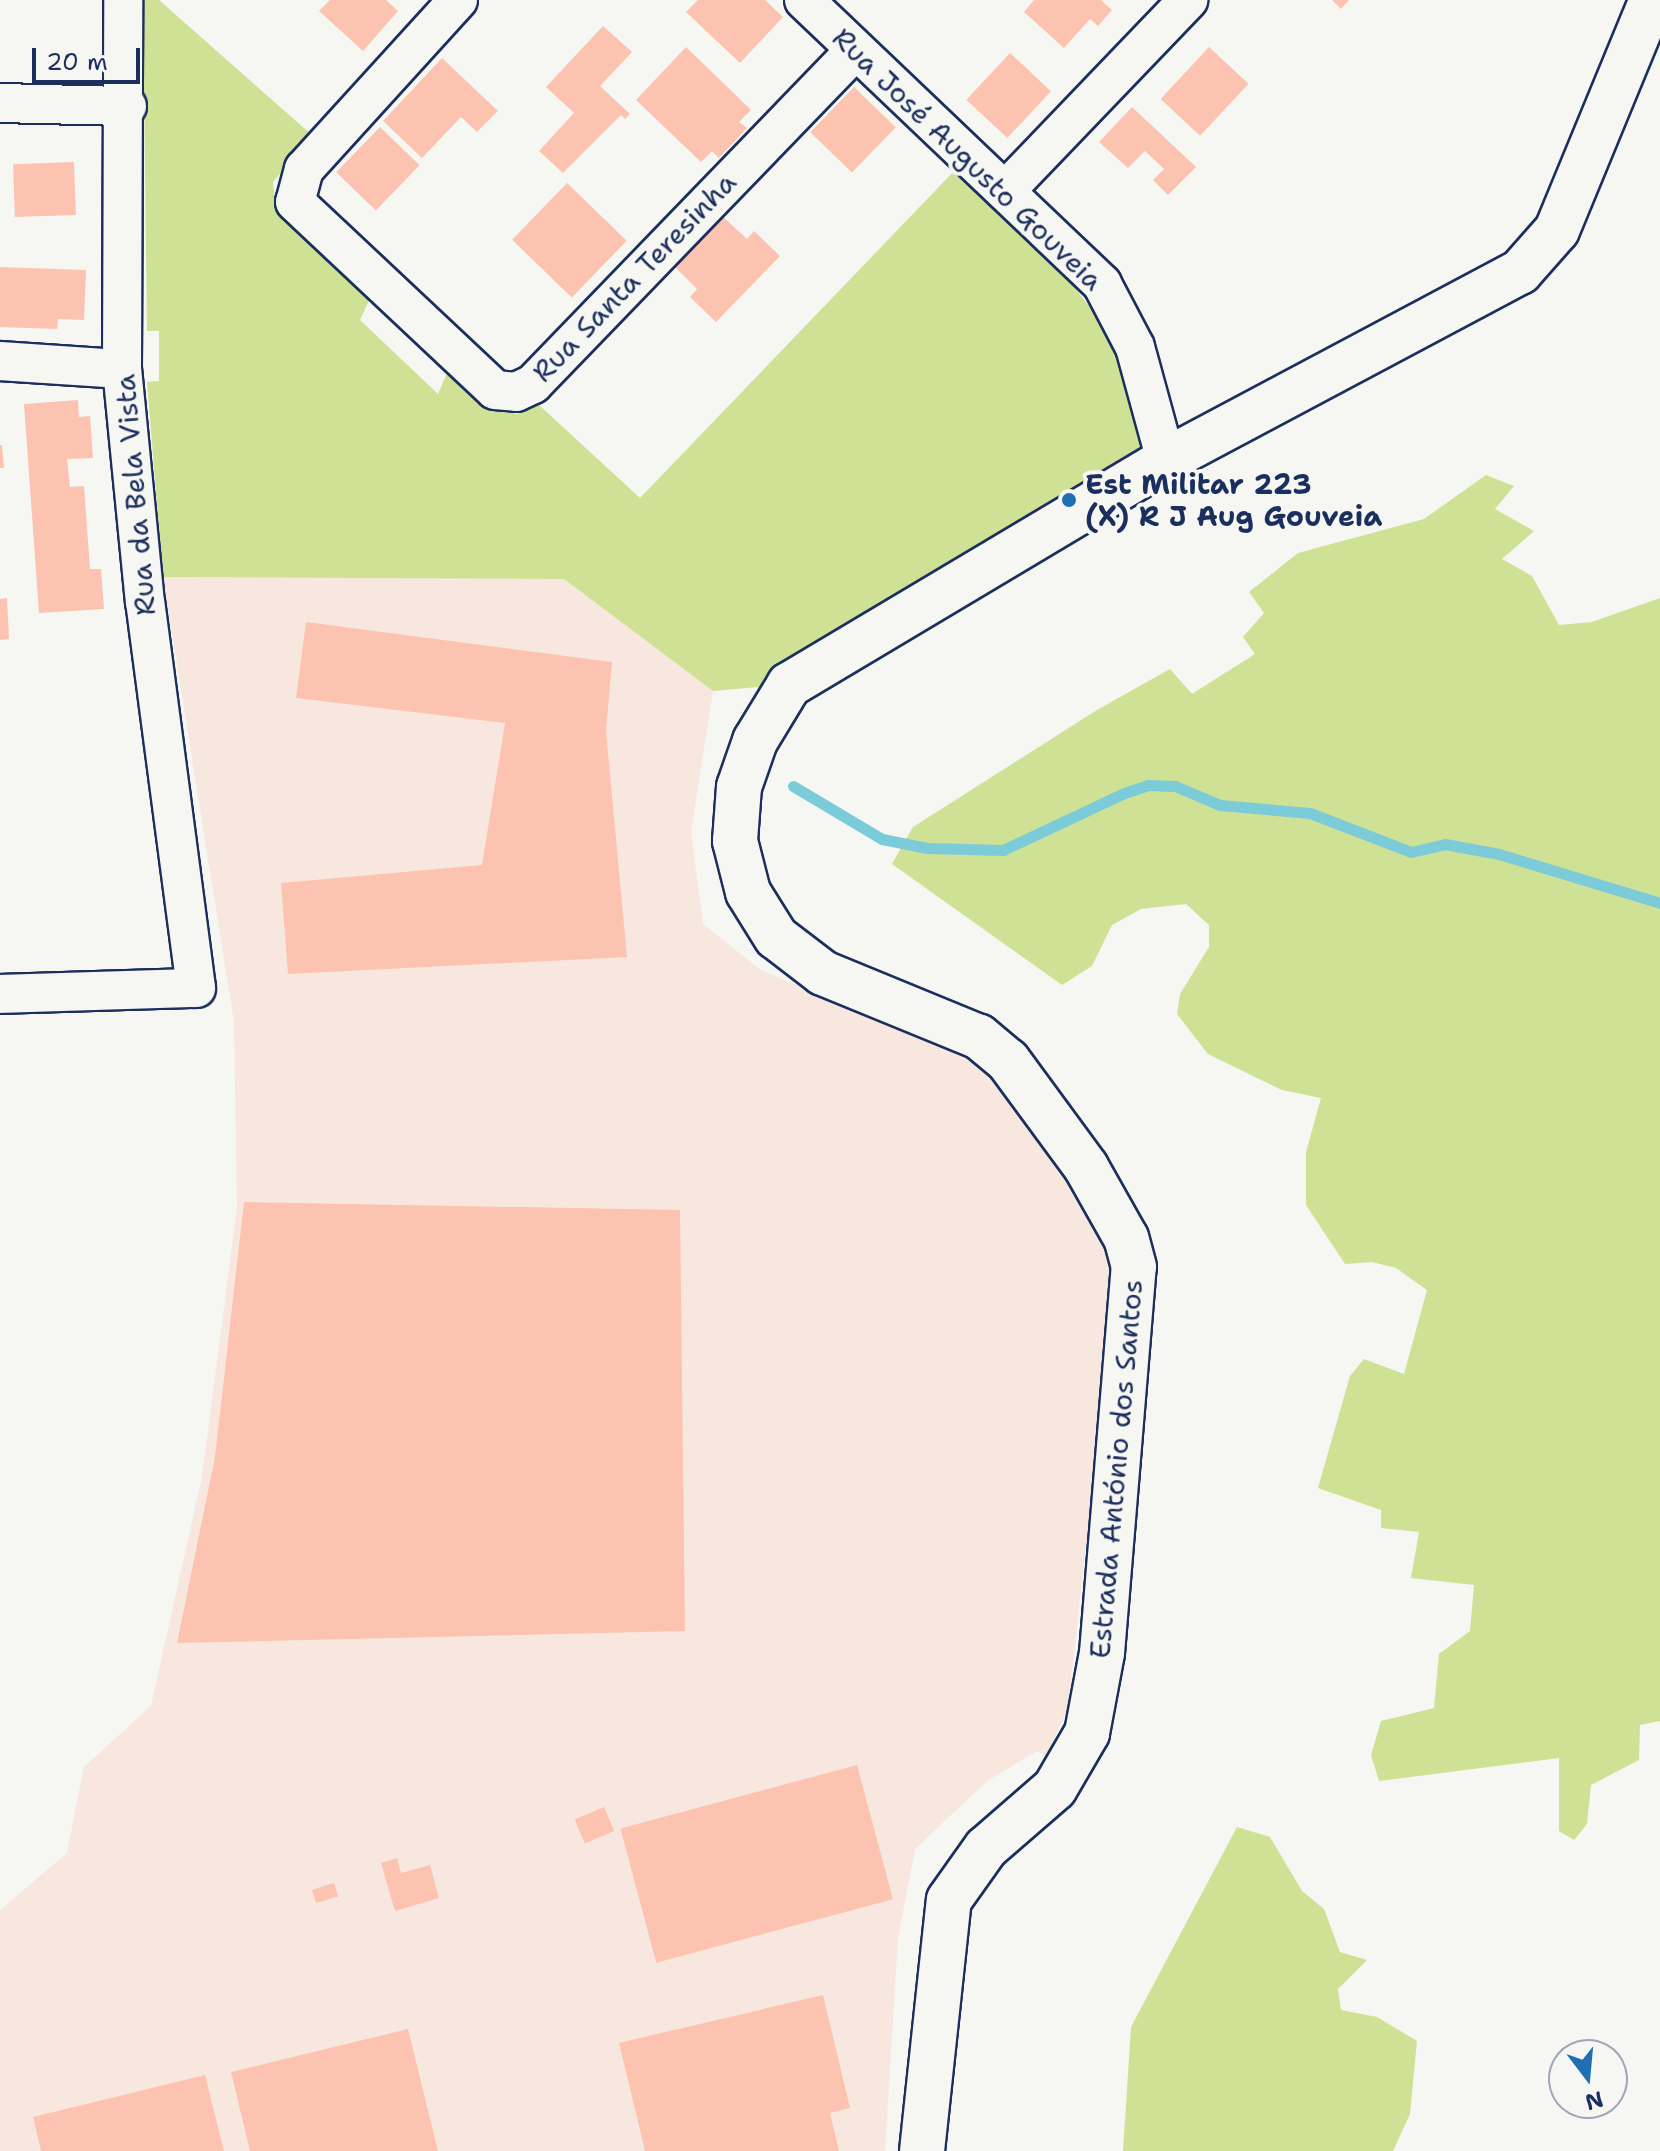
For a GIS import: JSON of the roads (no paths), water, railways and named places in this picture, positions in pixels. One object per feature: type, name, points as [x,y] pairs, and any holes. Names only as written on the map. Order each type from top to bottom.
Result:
[{"type":"street","name":"Rua da Bela Vista","points":[[0,994],[196,988],[145,603],[122,369],[127,106],[123,0]]},
{"type":"street","name":"Rua Santa Teresinha","points":[[458,0],[304,169],[295,202],[495,390],[516,392],[533,384],[855,50]]},
{"type":"street","name":"Rua José Augusto Gouveia","points":[[804,0],[1102,284],[1135,347],[1166,460]]},
{"type":"street","points":[[1005,191],[1188,0]]},
{"type":"street","name":"Estrada António dos Santos","points":[[922,2151],[949,1900],[986,1848],[1055,1788],[1087,1733],[1102,1653],[1134,1267],[1126,1238],[1086,1167],[1008,1061],[979,1037],[823,973],[776,937],[744,879],[735,841],[739,787],[755,741],[789,685],[1166,460],[1520,272],[1557,230],[1652,0]]},
{"type":"street","points":[[0,103],[127,106]]},
{"type":"street","points":[[0,361],[122,369]]},
{"type":"waterway","points":[[793,786],[882,839],[927,848],[1003,850],[1124,793],[1148,785],[1175,786],[1220,805],[1310,813],[1411,852],[1445,844],[1499,854],[1660,903]]},
{"type":"place","name":"Est Militar 223 (X) R J Aug Gouveia","points":[[1069,500]]}]
